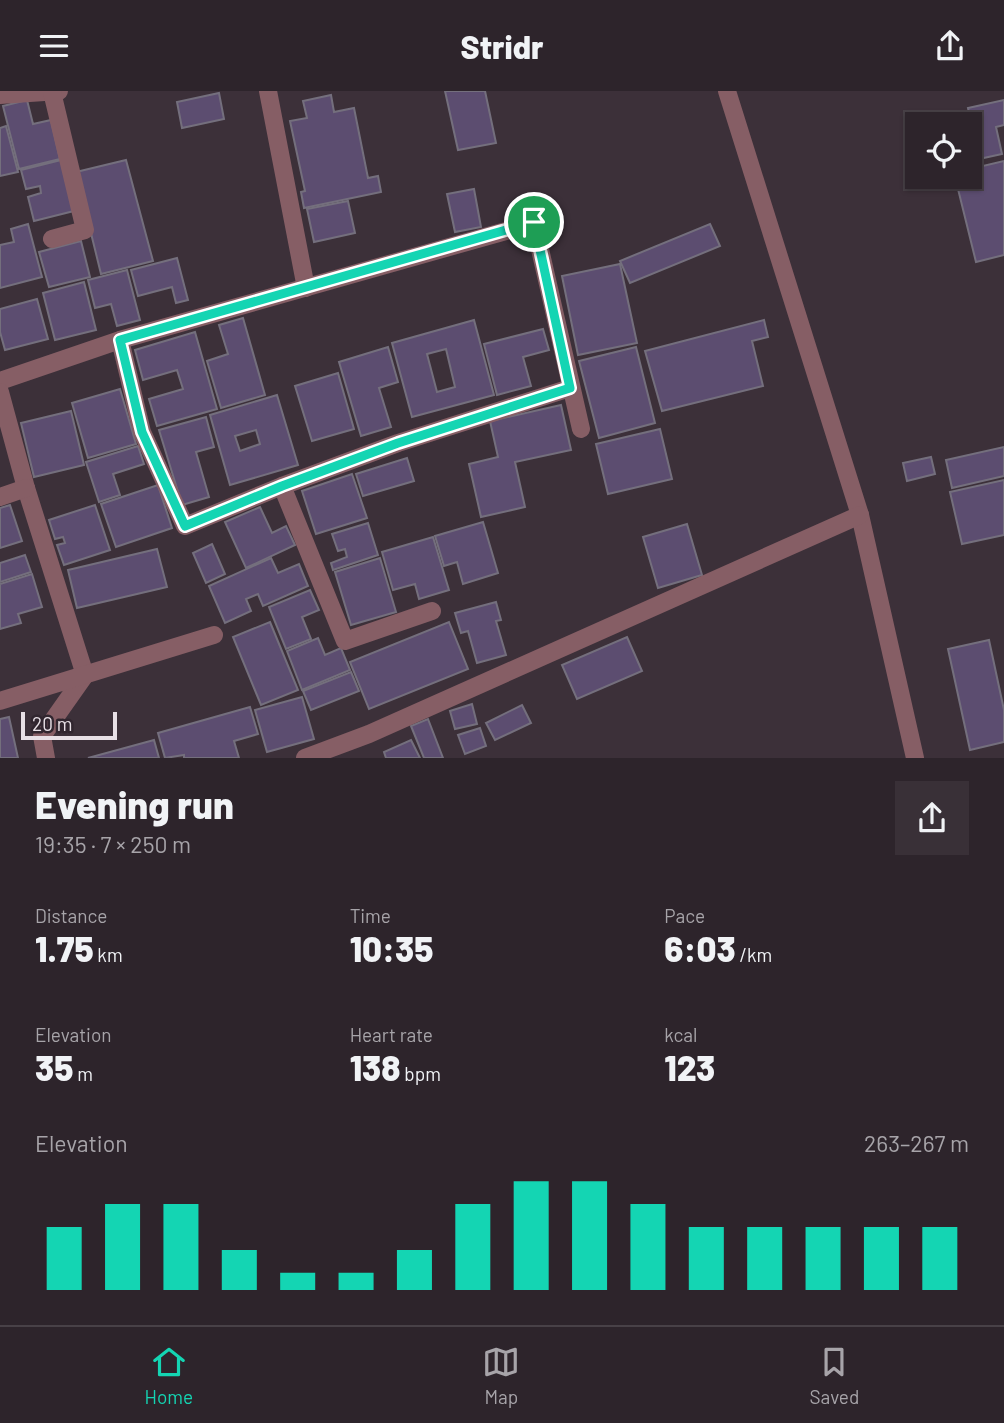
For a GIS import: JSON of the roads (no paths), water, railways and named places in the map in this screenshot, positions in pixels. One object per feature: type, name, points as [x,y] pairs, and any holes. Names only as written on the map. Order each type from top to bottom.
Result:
[{"type":"street","points":[[268,91],[306,288]]},
{"type":"street","points":[[727,91],[860,515],[915,758]]},
{"type":"street","points":[[0,95],[56,92],[85,230],[52,239]]},
{"type":"street","points":[[0,381],[120,340],[534,222],[581,429]]},
{"type":"street","points":[[120,340],[142,432],[185,526],[398,443],[570,388]]},
{"type":"street","points":[[0,392],[26,488],[85,675]]},
{"type":"street","points":[[282,486],[345,641],[432,611]]},
{"type":"street","points":[[0,497],[26,488]]},
{"type":"street","points":[[305,758],[369,734],[860,515]]},
{"type":"street","points":[[0,701],[214,635]]},
{"type":"street","points":[[46,758],[42,736],[85,675]]}]
